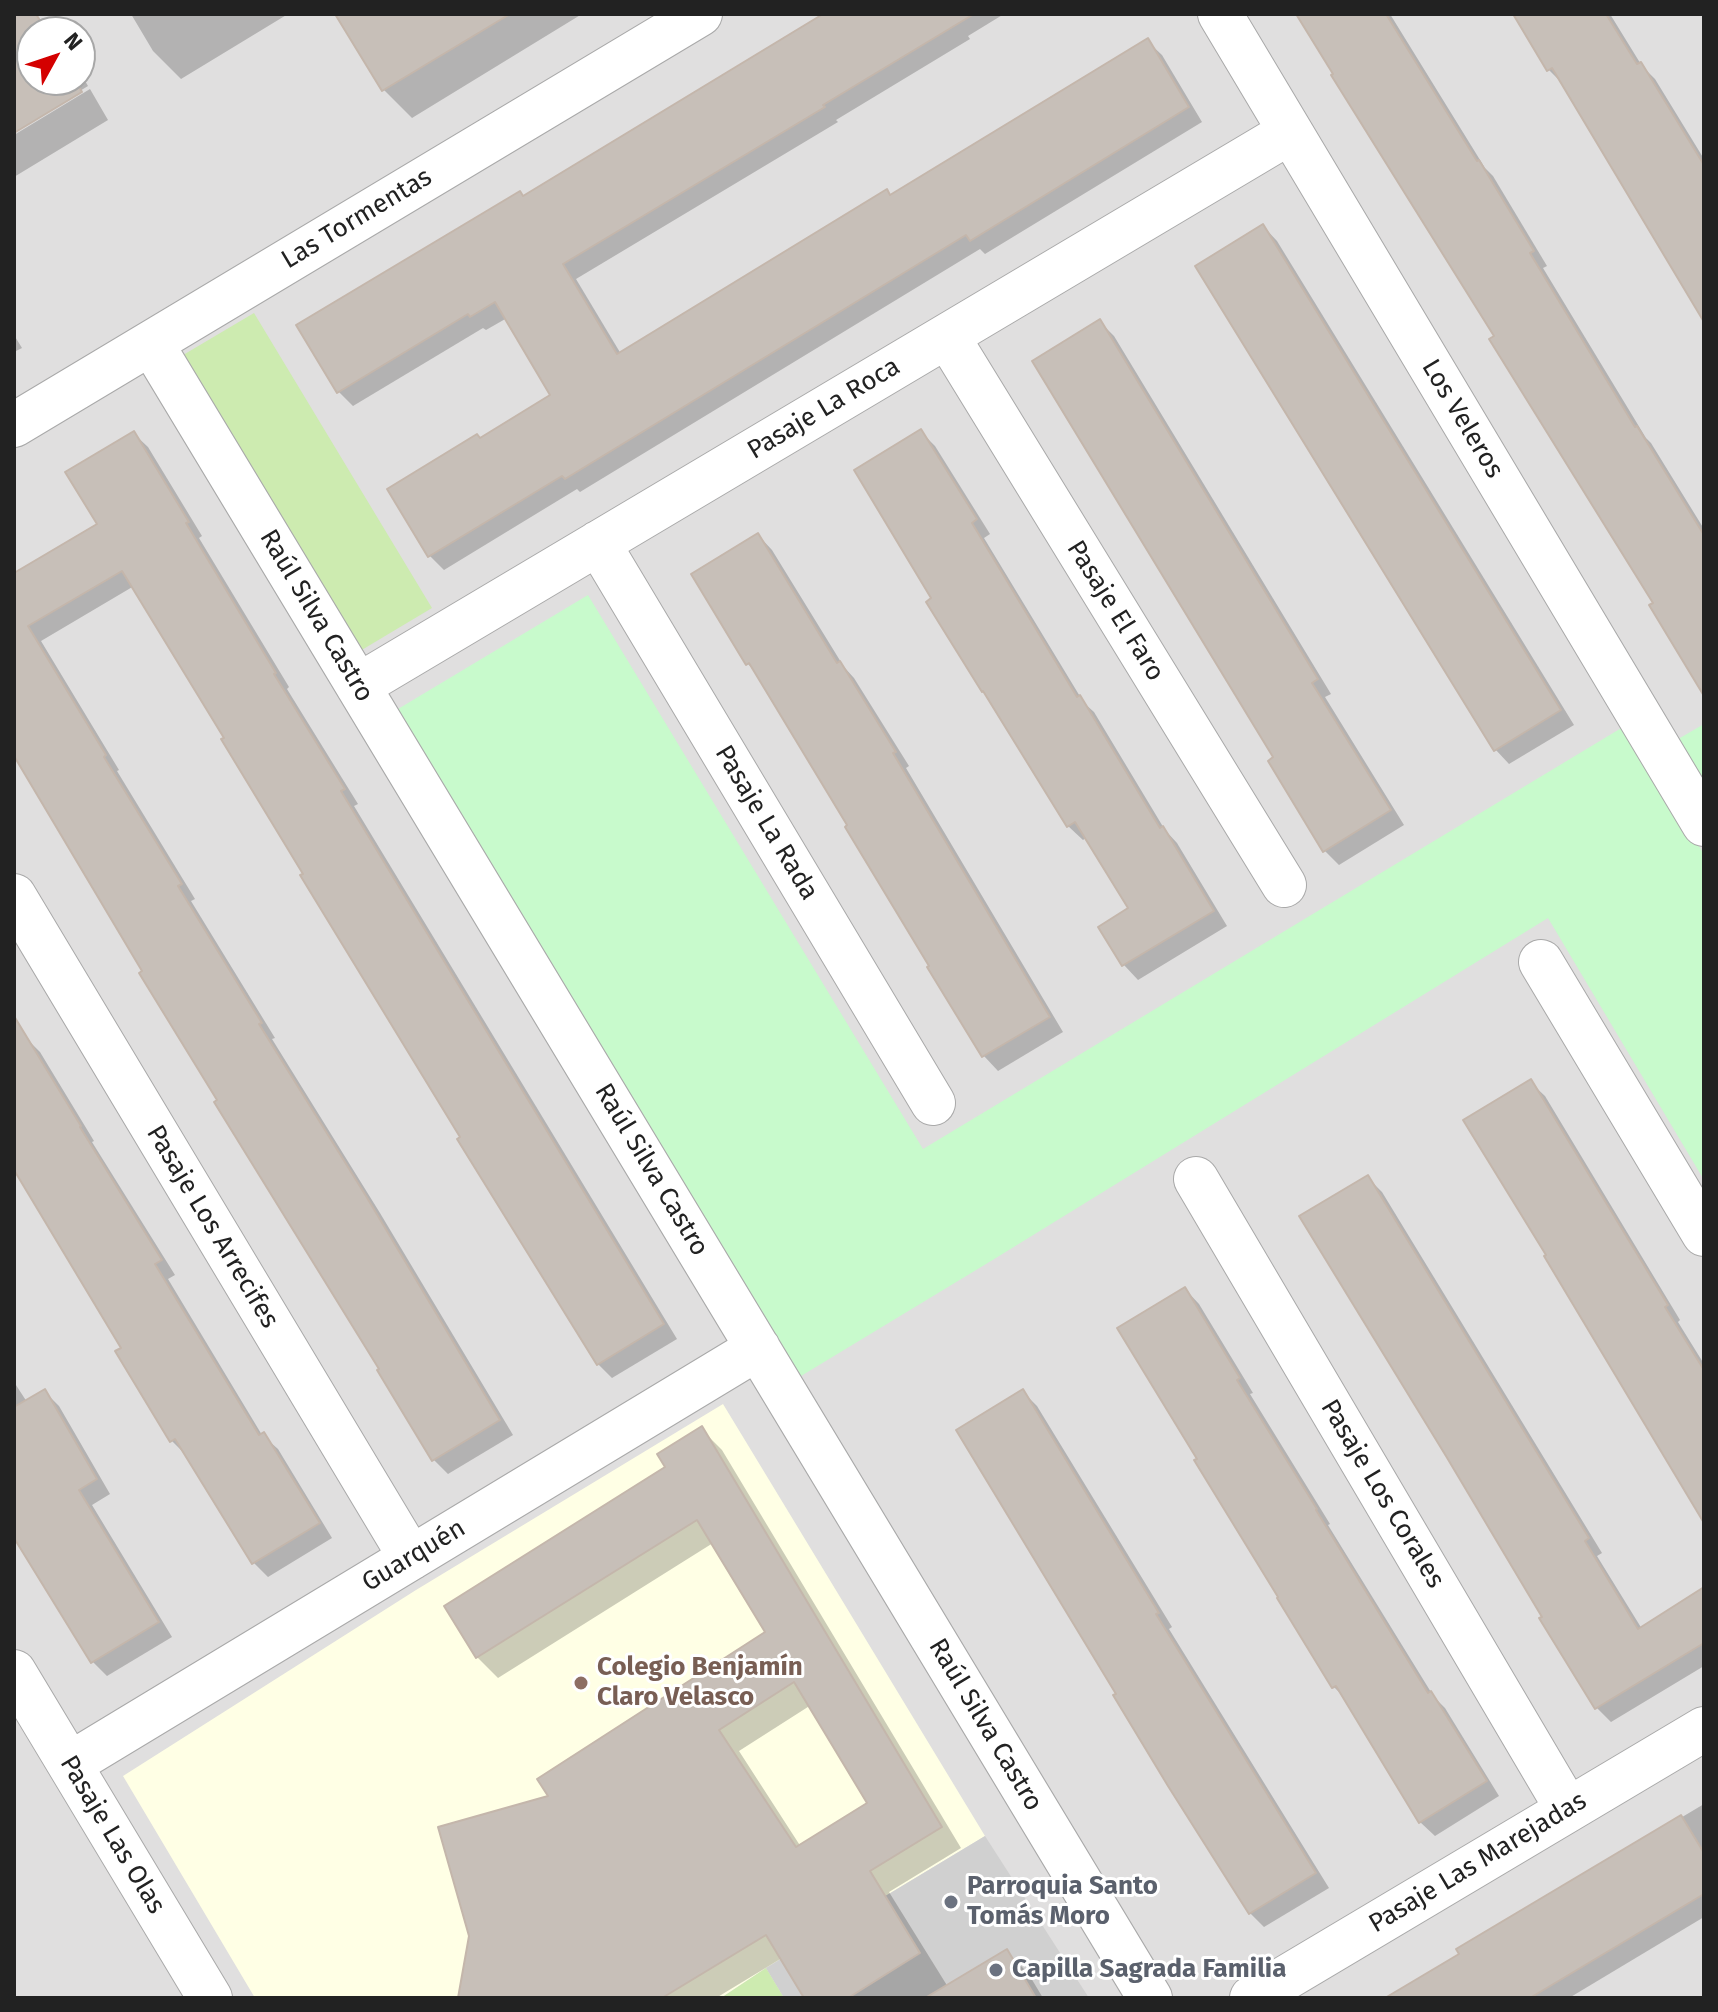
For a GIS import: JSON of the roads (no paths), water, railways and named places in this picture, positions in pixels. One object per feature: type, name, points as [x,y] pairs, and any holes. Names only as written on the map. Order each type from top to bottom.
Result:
[{"type":"street","name":"Las Tormentas","points":[[14,425],[700,14]]},
{"type":"street","name":"Los Veleros","points":[[1220,14],[1704,824]]},
{"type":"street","name":"Pasaje La Roca","points":[[358,686],[1290,132]]},
{"type":"street","name":"Pasaje El Faro","points":[[947,336],[1284,885]]},
{"type":"street","name":"Raúl Silva Castro","points":[[151,343],[1150,1998]]},
{"type":"street","name":"Pasaje La Rada","points":[[598,543],[933,1103]]},
{"type":"street","name":"Pasaje Los Arrecifes","points":[[14,896],[411,1558]]},
{"type":"street","points":[[1541,962],[1704,1234]]},
{"type":"street","name":"Pasaje Los Corales","points":[[1196,1179],[1568,1810]]},
{"type":"street","name":"Guarquén","points":[[70,1764],[758,1348]]},
{"type":"street","name":"Pasaje Las Olas","points":[[14,1672],[210,1998]]},
{"type":"street","name":"Pasaje Las Marejadas","points":[[1252,1998],[1704,1729]]},
{"type":"place","name":"Colegio Benjamín Claro Velasco","points":[[581,1683]]},
{"type":"place","name":"Parroquia Santo Tomás Moro","points":[[951,1902]]},
{"type":"place","name":"Capilla Sagrada Familia","points":[[996,1970]]}]
